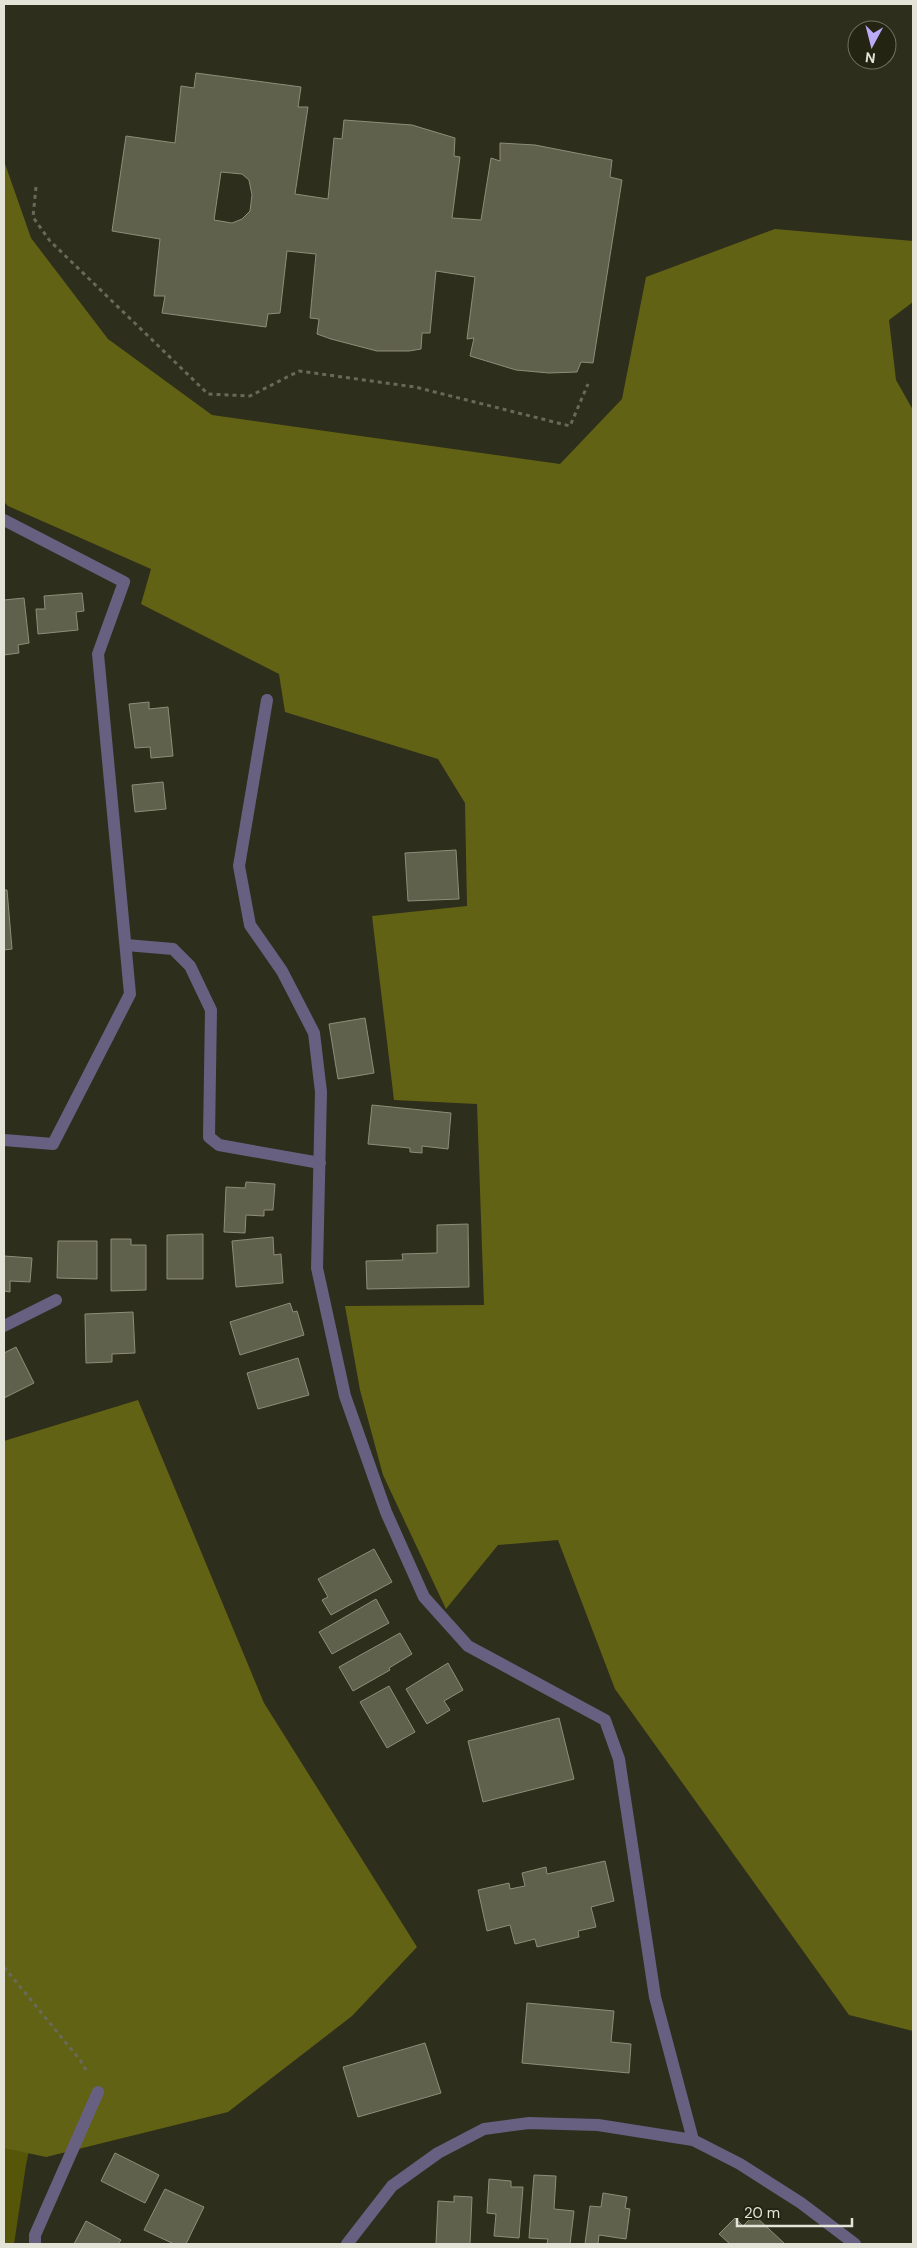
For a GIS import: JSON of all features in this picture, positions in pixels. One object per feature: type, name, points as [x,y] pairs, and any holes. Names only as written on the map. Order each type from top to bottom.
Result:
[{"type":"street","points":[[4,520],[124,582],[98,654],[130,994],[53,1144],[4,1140]]},
{"type":"street","points":[[267,700],[239,866],[250,926],[282,971],[314,1033],[321,1092],[317,1268],[345,1396],[386,1512],[424,1597],[468,1646],[605,1720],[619,1759],[655,1996],[693,2140]]},
{"type":"street","points":[[126,946],[173,949],[190,966],[211,1010],[210,1137],[220,1146],[320,1163]]},
{"type":"street","points":[[4,1326],[56,1300]]},
{"type":"street","points":[[36,2244],[35,2234],[98,2092]]},
{"type":"street","points":[[347,2244],[392,2186],[438,2152],[484,2129],[529,2123],[598,2125],[693,2140],[740,2164],[801,2203],[855,2244]]},
{"type":"path","points":[[36,187],[33,217],[50,241],[208,394],[250,396],[299,370],[415,387],[570,426],[588,384]]},
{"type":"path","points":[[4,1967],[80,2060],[98,2092]]},
{"type":"shaded area","points":[[4,161],[31,238],[108,339],[212,415],[560,464],[622,399],[646,277],[775,229],[913,241],[913,302],[889,320],[896,380],[913,410],[913,2031],[849,2015],[615,1689],[558,1540],[498,1545],[446,1609],[383,1475],[360,1390],[345,1306],[484,1305],[477,1104],[394,1100],[372,916],[467,906],[465,803],[438,759],[285,712],[279,674],[141,604],[151,569],[8,506],[4,502]]},
{"type":"shaded area","points":[[138,1400],[264,1703],[417,1947],[352,2016],[228,2112],[46,2157],[4,2148],[4,1441]]},
{"type":"shaded area","points":[[4,2000],[43,2080],[26,2165],[14,2244],[4,2244]]},
{"type":"building","points":[[196,73],[301,87],[298,107],[308,107],[295,194],[328,199],[334,138],[342,139],[344,120],[412,125],[455,138],[454,156],[460,157],[452,218],[481,220],[491,158],[500,161],[500,143],[535,145],[612,160],[610,177],[622,180],[593,363],[581,362],[577,372],[549,373],[516,370],[470,356],[474,338],[467,339],[475,277],[436,271],[430,333],[422,333],[421,349],[377,351],[317,334],[319,319],[310,318],[316,254],[287,251],[280,313],[268,314],[266,327],[162,313],[165,296],[154,296],[160,239],[112,231],[126,136],[175,143],[181,86],[194,88]],"holes":[[[221,172],[242,174],[249,180],[252,195],[250,211],[242,219],[232,223],[214,220]]]},
{"type":"building","points":[[82,593],[84,611],[76,612],[78,630],[38,634],[36,609],[45,609],[44,596]]},
{"type":"building","points":[[24,598],[29,643],[18,645],[19,653],[4,655],[4,600]]},
{"type":"building","points":[[149,702],[149,709],[168,707],[173,756],[151,758],[150,747],[135,748],[129,704]]},
{"type":"building","points":[[163,782],[166,809],[135,812],[132,785]]},
{"type":"building","points":[[456,850],[459,899],[408,901],[405,853]]},
{"type":"building","points":[[4,890],[7,890],[12,949],[4,950]]},
{"type":"building","points":[[365,1018],[374,1073],[338,1079],[329,1024]]},
{"type":"building","points":[[372,1105],[451,1113],[448,1149],[422,1146],[422,1153],[410,1152],[410,1148],[368,1144]]},
{"type":"building","points":[[246,1182],[275,1184],[273,1210],[264,1210],[264,1216],[246,1215],[245,1233],[224,1232],[226,1187],[245,1188]]},
{"type":"building","points":[[468,1224],[469,1287],[367,1289],[366,1261],[403,1260],[402,1254],[437,1253],[437,1225]]},
{"type":"building","points":[[203,1234],[203,1279],[167,1279],[167,1235]]},
{"type":"building","points":[[273,1237],[274,1255],[281,1254],[283,1283],[236,1287],[232,1241]]},
{"type":"building","points":[[111,1239],[131,1239],[131,1245],[146,1245],[146,1290],[111,1291]]},
{"type":"building","points":[[58,1241],[97,1241],[97,1279],[57,1278]]},
{"type":"building","points":[[4,1256],[32,1258],[30,1282],[10,1281],[10,1292],[4,1291]]},
{"type":"building","points":[[290,1303],[293,1312],[297,1311],[304,1335],[240,1355],[230,1322]]},
{"type":"building","points":[[133,1312],[135,1353],[112,1354],[112,1362],[86,1363],[85,1314]]},
{"type":"building","points":[[16,1347],[34,1383],[4,1398],[4,1353]]},
{"type":"building","points":[[298,1358],[309,1395],[258,1409],[247,1373]]},
{"type":"building","points":[[374,1549],[392,1582],[331,1615],[322,1600],[328,1597],[318,1579]]},
{"type":"building","points":[[376,1599],[389,1623],[332,1654],[319,1632]]},
{"type":"building","points":[[400,1633],[412,1654],[389,1668],[390,1670],[353,1691],[339,1667]]},
{"type":"building","points":[[448,1663],[463,1690],[444,1701],[450,1710],[427,1724],[406,1689]]},
{"type":"building","points":[[389,1686],[415,1732],[387,1748],[360,1702]]},
{"type":"building","points":[[559,1718],[574,1779],[483,1802],[468,1741]]},
{"type":"building","points":[[605,1861],[614,1901],[591,1907],[596,1927],[578,1931],[579,1937],[537,1947],[535,1939],[515,1944],[510,1925],[487,1931],[478,1890],[509,1883],[510,1889],[525,1886],[522,1873],[546,1867],[547,1874]]},
{"type":"building","points":[[527,2003],[614,2011],[611,2042],[631,2044],[629,2073],[522,2063]]},
{"type":"building","points":[[425,2043],[441,2093],[358,2117],[343,2067]]},
{"type":"building","points":[[115,2153],[159,2175],[145,2203],[101,2181]]},
{"type":"building","points":[[534,2175],[556,2176],[554,2209],[574,2211],[570,2244],[547,2244],[548,2239],[529,2238]]},
{"type":"building","points":[[489,2179],[511,2181],[511,2187],[523,2187],[519,2238],[494,2236],[496,2214],[487,2213]]},
{"type":"building","points":[[165,2189],[204,2207],[186,2244],[174,2244],[144,2230]]},
{"type":"building","points":[[603,2193],[627,2197],[625,2208],[630,2209],[626,2239],[599,2235],[598,2244],[585,2244],[590,2206],[601,2207]]},
{"type":"building","points":[[454,2196],[472,2197],[470,2244],[436,2244],[438,2201],[454,2202]]},
{"type":"building","points":[[754,2215],[785,2244],[730,2244],[719,2234],[735,2218],[743,2226]]},
{"type":"building","points":[[86,2221],[121,2240],[118,2244],[74,2244]]}]
